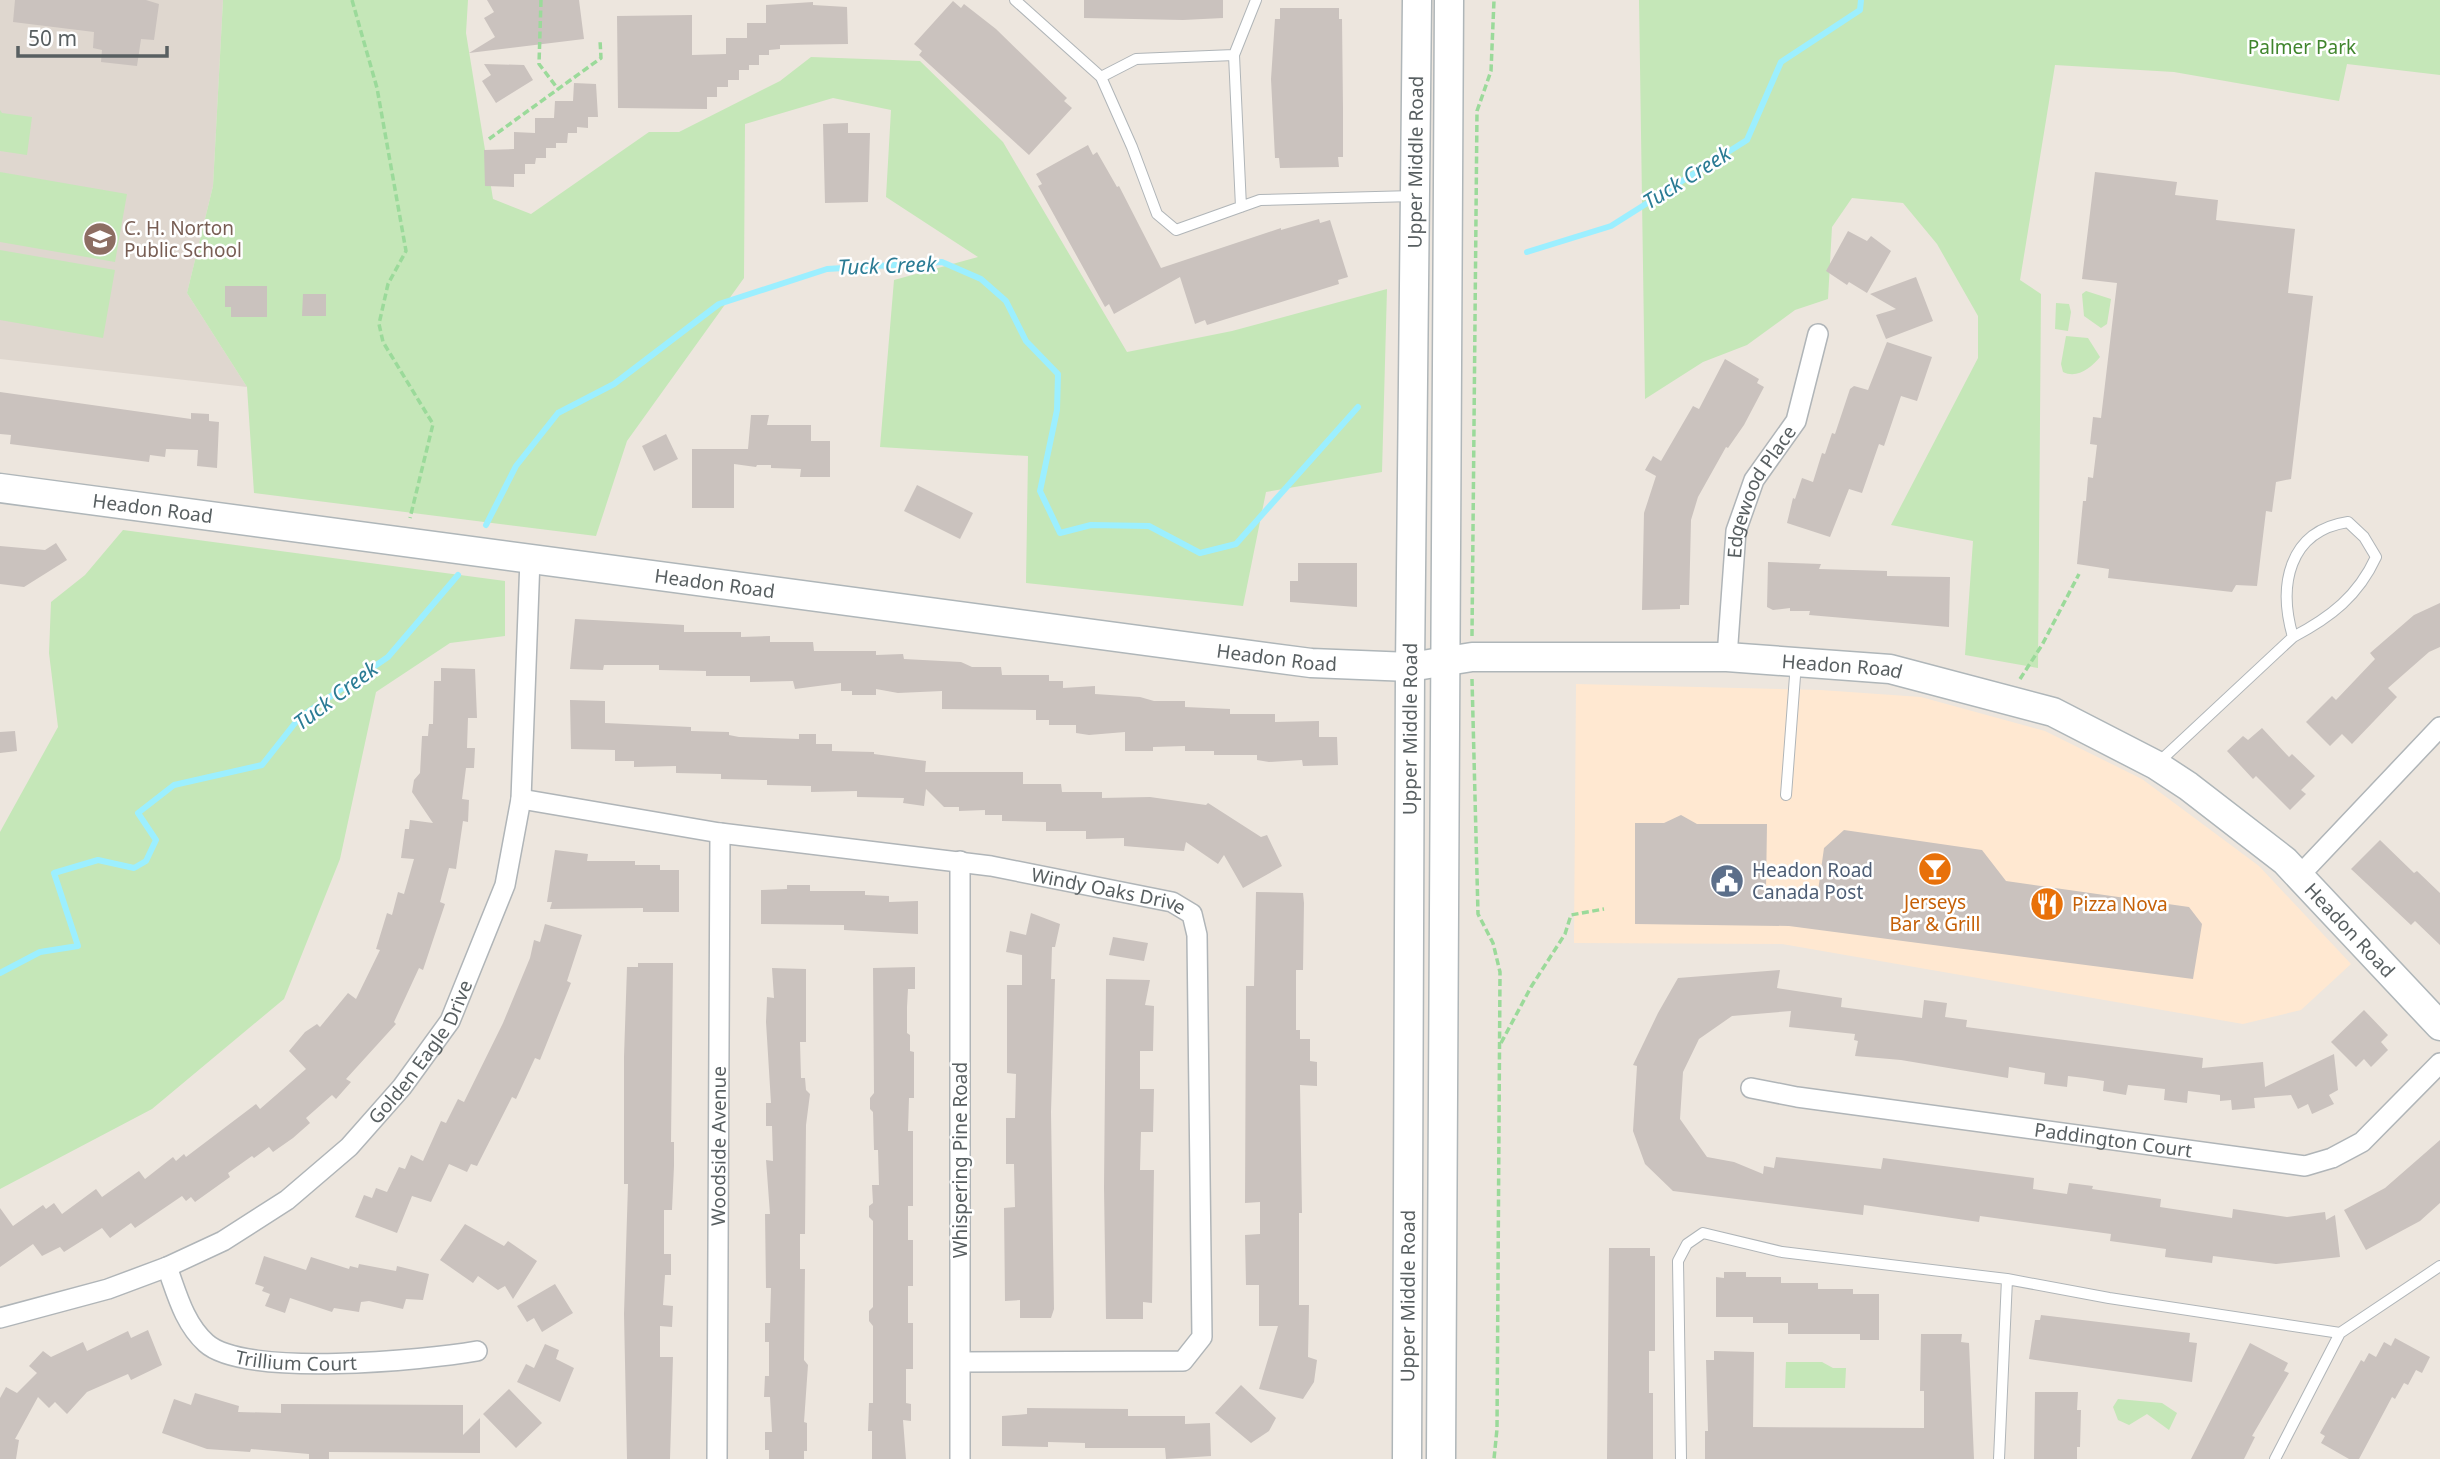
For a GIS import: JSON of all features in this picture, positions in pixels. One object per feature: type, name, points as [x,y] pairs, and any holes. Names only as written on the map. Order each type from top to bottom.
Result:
[{"type":"main road","name":"Upper Middle Road","points":[[1407,1459],[1410,667],[1417,0]]},
{"type":"main road","name":"Upper Middle Road","points":[[1441,1459],[1459,658],[1449,0]]},
{"type":"main road","name":"Headon Road","points":[[0,488],[1311,663],[1410,667],[1459,658],[1727,657],[1891,669],[2053,712],[2156,765],[2188,786],[2300,876],[2440,1026]]},
{"type":"street","name":"Edgewood Place","points":[[1727,657],[1736,531],[1754,480],[1796,421],[1818,334]]},
{"type":"street","name":"Golden Eagle Drive","points":[[0,1318],[108,1289],[167,1267],[223,1241],[287,1200],[349,1147],[402,1087],[450,1021],[505,885],[521,799],[530,559]]},
{"type":"street","points":[[2300,876],[2440,727]]},
{"type":"street","name":"Windy Oaks Drive","points":[[521,799],[720,833],[960,861],[1172,902],[1192,914],[1197,934],[1202,1337],[1183,1361],[961,1362]]},
{"type":"street","name":"Woodside Avenue","points":[[717,1459],[720,833]]},
{"type":"street","name":"Whispering Pine Road","points":[[960,861],[960,1459]]},
{"type":"street","name":"Paddington Court","points":[[1751,1088],[1797,1097],[2305,1166],[2332,1158],[2362,1142],[2440,1063]]},
{"type":"street","name":"Trillium Court","points":[[167,1267],[187,1321],[208,1345],[229,1354],[258,1360],[333,1364],[441,1358],[477,1351]]},
{"type":"lane","points":[[1015,0],[1029,5],[1101,77],[1132,147],[1157,214],[1176,230],[1260,200],[1415,196]]},
{"type":"lane","points":[[1241,207],[1234,55],[1256,0]]},
{"type":"lane","points":[[1101,77],[1136,59],[1234,55]]},
{"type":"lane","points":[[2156,765],[2294,636],[2320,622],[2364,583],[2376,557],[2364,537],[2348,522],[2328,525],[2307,539],[2292,562],[2286,611],[2294,636]]},
{"type":"lane","points":[[1786,795],[1796,662]]},
{"type":"lane","points":[[1681,1459],[1678,1261],[1687,1244],[1703,1233],[1782,1252],[2007,1279],[2109,1298],[2340,1332]]},
{"type":"lane","points":[[2275,1459],[2340,1332],[2440,1266]]},
{"type":"lane","points":[[1999,1459],[2007,1279]]},
{"type":"path","points":[[352,0],[377,88],[406,251],[388,284],[379,324],[383,342],[433,424],[404,540]]},
{"type":"path","points":[[541,0],[539,64],[558,89]]},
{"type":"path","points":[[1494,0],[1491,71],[1477,111],[1459,658],[1478,914],[1493,943],[1500,972],[1497,1429],[1494,1459]]},
{"type":"path","points":[[489,139],[601,58],[600,40]]},
{"type":"path","points":[[2006,701],[2042,645],[2079,574]]},
{"type":"path","points":[[1499,1045],[1531,987],[1565,934],[1571,915],[1604,909]]},
{"type":"shaded area","name":"C. H. Norton Public School","points":[[0,0],[223,0],[213,186],[187,293],[247,387],[0,359]]},
{"type":"shaded area","points":[[1576,684],[1821,690],[1921,697],[2045,731],[2142,779],[2259,866],[2351,964],[2301,1010],[2243,1024],[1782,944],[1574,943]]},
{"type":"green space","points":[[223,0],[468,0],[466,33],[493,199],[531,214],[649,132],[679,132],[780,81],[811,57],[920,61],[1003,142],[1127,352],[1232,331],[1387,289],[1382,472],[1266,492],[1243,606],[1026,583],[1028,456],[880,447],[894,280],[978,257],[886,197],[891,110],[833,98],[745,124],[744,278],[627,441],[596,536],[254,493],[247,387],[187,293],[213,186]]},
{"type":"green space","name":"Palmer Park","points":[[1639,0],[2440,0],[2440,75],[2347,64],[2339,101],[2174,72],[2055,65],[2020,280],[2041,294],[2038,668],[1965,655],[1973,541],[1891,525],[1978,358],[1978,316],[1937,244],[1903,203],[1852,198],[1832,227],[1828,299],[1795,310],[1747,345],[1703,362],[1645,399]]},
{"type":"green space","points":[[0,110],[2,113],[32,117],[27,155],[0,151]]},
{"type":"green space","points":[[0,172],[127,194],[115,262],[0,242]]},
{"type":"green space","points":[[0,250],[115,270],[103,338],[0,320]]},
{"type":"green space","points":[[2086,291],[2111,299],[2107,324],[2101,328],[2084,316],[2082,294]]},
{"type":"green space","points":[[2056,303],[2069,304],[2071,312],[2068,331],[2055,329]]},
{"type":"green space","points":[[2066,336],[2088,338],[2100,357],[2083,371],[2073,374],[2063,372],[2061,364]]},
{"type":"green space","points":[[123,530],[505,581],[505,636],[450,643],[376,692],[340,859],[284,999],[152,1109],[0,1189],[0,832],[58,727],[49,653],[51,602],[85,575]]},
{"type":"green space","points":[[1786,1362],[1822,1362],[1833,1368],[1846,1368],[1845,1388],[1785,1388]]},
{"type":"green space","points":[[2118,1399],[2162,1403],[2177,1413],[2169,1430],[2147,1414],[2129,1425],[2118,1420],[2113,1407]]},
{"type":"building","points":[[15,0],[146,0],[159,4],[154,40],[141,39],[137,66],[101,62],[102,50],[93,48],[94,32],[13,22]]},
{"type":"building","points":[[487,0],[579,0],[584,39],[469,53],[495,37],[484,18],[494,12]]},
{"type":"building","points":[[1084,0],[1223,0],[1223,18],[1084,18]]},
{"type":"building","points":[[953,1],[961,8],[964,4],[996,29],[1067,98],[1064,101],[1072,108],[1029,155],[919,55],[922,51],[914,44]]},
{"type":"building","points":[[813,2],[813,5],[847,7],[848,44],[780,45],[780,49],[769,50],[769,55],[759,55],[759,65],[749,65],[749,70],[739,70],[739,80],[728,80],[728,87],[717,87],[717,97],[707,97],[707,109],[618,108],[617,16],[692,15],[692,55],[726,54],[726,38],[747,38],[747,23],[766,23],[766,5]]},
{"type":"building","points":[[1280,8],[1339,8],[1339,19],[1342,19],[1343,157],[1338,157],[1339,167],[1280,168],[1279,158],[1275,158],[1271,79],[1275,19],[1280,19]]},
{"type":"building","points":[[484,64],[524,65],[533,80],[496,103],[482,81],[491,75]]},
{"type":"building","points":[[574,83],[596,84],[598,117],[588,117],[588,128],[577,127],[577,133],[568,133],[567,143],[556,143],[556,148],[546,148],[546,158],[536,158],[535,164],[525,164],[525,174],[514,174],[514,187],[485,186],[484,150],[514,149],[514,132],[535,133],[535,118],[554,118],[555,101],[573,101]]},
{"type":"building","points":[[848,123],[848,133],[870,133],[868,202],[825,203],[823,124]]},
{"type":"building","points":[[1088,145],[1093,155],[1097,152],[1117,187],[1119,186],[1161,268],[1281,228],[1319,219],[1320,223],[1330,220],[1348,277],[1338,280],[1339,284],[1207,325],[1205,320],[1195,324],[1180,277],[1114,314],[1109,304],[1105,307],[1038,186],[1042,184],[1036,174]]},
{"type":"building","points":[[2095,172],[2177,182],[2175,195],[2218,200],[2216,220],[2295,229],[2288,293],[2313,296],[2291,479],[2276,482],[2272,512],[2266,511],[2257,586],[2236,585],[2232,592],[2108,578],[2109,569],[2077,564],[2083,501],[2086,501],[2088,477],[2093,478],[2097,445],[2090,444],[2093,417],[2101,418],[2117,283],[2082,279]]},
{"type":"building","points":[[1848,231],[1867,241],[1871,236],[1891,251],[1867,293],[1849,282],[1847,285],[1826,271]]},
{"type":"building","points":[[1916,277],[1933,321],[1886,339],[1876,315],[1896,309],[1870,294]]},
{"type":"building","points":[[225,286],[267,286],[267,317],[231,317],[231,307],[225,307]]},
{"type":"building","points":[[303,294],[326,294],[326,316],[302,316]]},
{"type":"building","points":[[1887,342],[1932,357],[1917,401],[1901,396],[1884,446],[1879,444],[1862,493],[1849,489],[1830,537],[1787,523],[1793,498],[1795,499],[1802,478],[1813,482],[1822,453],[1825,454],[1832,433],[1835,434],[1850,389],[1854,386],[1868,390]]},
{"type":"building","points":[[1725,359],[1759,379],[1757,383],[1764,387],[1744,425],[1728,448],[1726,447],[1698,497],[1691,520],[1689,605],[1680,605],[1680,609],[1642,610],[1644,513],[1656,476],[1645,470],[1653,456],[1661,461],[1693,406],[1699,409]]},
{"type":"building","points":[[0,392],[191,419],[191,413],[209,414],[209,421],[219,422],[217,468],[197,466],[198,450],[166,449],[165,457],[150,455],[149,462],[10,444],[11,435],[0,434]]},
{"type":"building","points":[[751,415],[769,415],[767,425],[811,425],[811,441],[830,441],[830,477],[800,477],[801,469],[734,464],[734,508],[692,508],[692,449],[748,449]]},
{"type":"building","points":[[666,434],[678,459],[654,471],[642,446]]},
{"type":"building","points":[[917,485],[973,513],[960,539],[904,511]]},
{"type":"building","points":[[56,543],[67,560],[24,587],[0,584],[0,546],[45,550]]},
{"type":"building","points":[[1768,562],[1821,564],[1819,569],[1887,571],[1887,576],[1950,577],[1949,627],[1809,615],[1810,611],[1790,611],[1790,608],[1773,610],[1767,607]]},
{"type":"building","points":[[1298,563],[1357,563],[1357,607],[1290,602],[1290,581],[1298,581]]},
{"type":"building","points":[[2440,603],[2440,647],[2429,652],[2388,688],[2397,697],[2352,744],[2342,734],[2330,746],[2306,722],[2332,696],[2336,700],[2375,659],[2370,653],[2414,615]]},
{"type":"building","points":[[575,619],[684,625],[684,632],[741,632],[741,637],[770,636],[770,642],[813,642],[814,651],[876,651],[876,655],[903,654],[904,659],[961,662],[972,667],[1001,667],[1002,675],[1049,675],[1049,681],[1063,681],[1063,688],[1095,686],[1095,694],[1140,697],[1154,701],[1185,701],[1185,707],[1230,709],[1230,714],[1275,714],[1275,722],[1319,721],[1319,737],[1337,737],[1338,765],[1303,766],[1302,760],[1269,762],[1257,760],[1257,755],[1214,755],[1214,751],[1185,751],[1185,746],[1153,747],[1153,751],[1125,751],[1125,732],[1089,735],[1076,733],[1076,725],[1049,725],[1049,720],[1036,720],[1036,710],[942,709],[942,691],[898,693],[876,689],[876,695],[852,695],[852,691],[841,691],[841,683],[795,689],[793,681],[750,682],[750,676],[706,676],[706,671],[659,670],[659,665],[604,665],[603,670],[570,669]]},
{"type":"building","points":[[441,668],[475,669],[477,718],[468,718],[467,748],[475,748],[474,768],[466,768],[462,799],[469,800],[468,822],[463,821],[456,869],[449,868],[440,902],[445,904],[423,970],[419,968],[394,1022],[396,1024],[346,1079],[351,1082],[336,1099],[332,1095],[306,1118],[310,1123],[273,1152],[269,1147],[254,1158],[252,1156],[228,1173],[230,1177],[195,1202],[191,1197],[186,1201],[182,1196],[135,1228],[131,1223],[110,1238],[102,1228],[64,1252],[60,1247],[42,1256],[33,1244],[0,1267],[0,1208],[13,1226],[43,1205],[46,1209],[54,1203],[62,1214],[96,1189],[102,1197],[139,1171],[145,1179],[173,1157],[176,1161],[184,1154],[186,1157],[256,1104],[260,1109],[306,1069],[289,1051],[305,1032],[317,1024],[320,1027],[348,993],[356,999],[380,950],[376,949],[387,913],[392,915],[398,892],[404,894],[414,859],[401,858],[405,829],[409,829],[410,820],[433,823],[412,792],[414,780],[420,773],[422,736],[428,736],[429,724],[433,724],[434,681],[441,681]]},
{"type":"building","points":[[570,700],[605,701],[605,723],[691,727],[691,731],[729,732],[729,735],[739,737],[799,739],[799,734],[816,734],[816,744],[832,744],[832,751],[874,752],[926,761],[925,772],[1023,772],[1023,784],[1061,784],[1062,792],[1102,792],[1102,798],[1150,797],[1206,805],[1208,803],[1261,837],[1267,835],[1282,866],[1243,888],[1224,855],[1218,864],[1186,842],[1184,851],[1124,846],[1124,838],[1086,839],[1086,831],[1046,831],[1046,822],[1002,821],[1002,815],[985,815],[985,810],[959,811],[959,807],[944,807],[926,789],[924,806],[903,803],[904,798],[857,797],[857,791],[811,792],[811,786],[767,785],[767,780],[721,779],[721,774],[676,773],[676,766],[634,767],[634,761],[615,761],[615,750],[571,749]]},
{"type":"building","points":[[2262,728],[2289,757],[2292,754],[2315,776],[2301,790],[2306,794],[2290,810],[2256,776],[2253,779],[2227,751],[2243,736],[2248,740]]},
{"type":"building","points":[[15,731],[17,751],[0,753],[0,732]]},
{"type":"building","points":[[1681,815],[1697,824],[1767,824],[1766,889],[1818,891],[1824,848],[1844,830],[1982,850],[2006,881],[2189,907],[2202,924],[2193,979],[1789,926],[1635,924],[1635,823],[1664,823]]},
{"type":"building","points":[[2380,840],[2414,873],[2417,871],[2440,893],[2440,945],[2415,921],[2411,925],[2351,869]]},
{"type":"building","points":[[555,850],[588,854],[587,861],[635,861],[635,865],[660,865],[660,870],[679,870],[679,912],[643,912],[643,908],[550,909],[552,902],[547,902]]},
{"type":"building","points":[[787,885],[810,885],[810,891],[865,891],[865,895],[889,896],[889,902],[918,901],[918,934],[844,930],[844,925],[761,924],[761,890],[787,889]]},
{"type":"building","points":[[1256,892],[1303,893],[1304,903],[1303,970],[1296,970],[1296,1030],[1300,1030],[1300,1039],[1310,1039],[1310,1061],[1317,1062],[1317,1086],[1300,1085],[1302,1213],[1299,1213],[1299,1305],[1309,1305],[1308,1357],[1317,1360],[1314,1382],[1303,1399],[1259,1389],[1278,1326],[1259,1326],[1259,1285],[1246,1285],[1245,1235],[1260,1234],[1260,1202],[1245,1203],[1246,986],[1254,986]]},
{"type":"building","points":[[1031,913],[1060,924],[1055,947],[1052,947],[1051,979],[1055,979],[1051,1112],[1054,1309],[1051,1318],[1020,1318],[1020,1300],[1005,1301],[1004,1208],[1015,1207],[1014,1164],[1006,1164],[1006,1118],[1015,1118],[1016,1074],[1007,1073],[1007,985],[1022,985],[1022,955],[1006,952],[1010,931],[1026,935]]},
{"type":"building","points":[[545,924],[582,935],[567,981],[571,983],[540,1060],[535,1058],[516,1099],[512,1097],[477,1166],[471,1164],[467,1172],[449,1164],[431,1202],[412,1196],[397,1233],[355,1217],[364,1195],[372,1198],[376,1188],[387,1192],[399,1167],[405,1169],[411,1155],[423,1161],[441,1121],[446,1123],[458,1099],[464,1102],[503,1023],[530,958],[534,940],[540,942]]},
{"type":"building","points":[[1113,937],[1148,943],[1144,961],[1109,955]]},
{"type":"building","points":[[638,963],[673,963],[671,1142],[674,1142],[674,1166],[672,1210],[664,1210],[664,1254],[671,1254],[671,1275],[665,1275],[663,1305],[673,1306],[672,1327],[660,1326],[660,1357],[673,1357],[670,1459],[627,1459],[624,1314],[628,1184],[624,1184],[624,1057],[627,967],[638,967]]},
{"type":"building","points":[[915,967],[915,989],[908,989],[907,1007],[907,1033],[910,1035],[910,1051],[914,1052],[914,1098],[909,1098],[908,1131],[913,1131],[913,1206],[908,1206],[908,1240],[913,1240],[913,1286],[908,1286],[908,1323],[913,1323],[913,1369],[906,1369],[906,1403],[911,1404],[911,1421],[903,1420],[906,1459],[872,1459],[872,1431],[868,1431],[869,1403],[873,1403],[873,1326],[869,1321],[869,1311],[873,1307],[873,1221],[869,1217],[869,1206],[873,1203],[872,1185],[879,1185],[878,1150],[874,1150],[873,1112],[870,1109],[870,1098],[874,1093],[873,968]]},
{"type":"building","points":[[772,968],[806,969],[806,1042],[800,1042],[801,1078],[805,1078],[806,1090],[810,1094],[806,1125],[805,1234],[800,1234],[800,1269],[805,1269],[804,1360],[808,1365],[804,1422],[807,1423],[807,1451],[804,1451],[804,1459],[769,1459],[769,1450],[765,1450],[765,1432],[772,1432],[770,1397],[764,1397],[765,1376],[769,1376],[769,1342],[765,1342],[765,1323],[770,1323],[771,1288],[766,1288],[765,1214],[770,1214],[766,1160],[773,1161],[772,1126],[766,1126],[766,1103],[771,1103],[766,1022],[767,997],[774,998]]},
{"type":"building","points":[[1780,970],[1777,988],[1842,998],[1841,1007],[1922,1018],[1924,1000],[1947,1003],[1945,1017],[1967,1020],[1966,1027],[2203,1058],[2202,1068],[2263,1062],[2265,1087],[2334,1054],[2338,1090],[2329,1095],[2334,1104],[2312,1114],[2308,1104],[2298,1109],[2291,1095],[2254,1098],[2255,1108],[2232,1110],[2231,1100],[2220,1101],[2220,1095],[2188,1091],[2187,1103],[2164,1100],[2165,1089],[2128,1085],[2126,1095],[2103,1091],[2104,1081],[2068,1076],[2067,1087],[2044,1084],[2045,1073],[2009,1067],[2008,1078],[1901,1060],[1855,1056],[1858,1041],[1854,1040],[1855,1034],[1789,1027],[1791,1011],[1732,1016],[1699,1039],[1683,1072],[1680,1119],[1707,1157],[1734,1162],[1763,1174],[1764,1166],[1774,1168],[1776,1157],[1881,1169],[1883,1158],[2034,1178],[2033,1189],[2067,1194],[2069,1183],[2093,1186],[2092,1189],[2161,1199],[2160,1207],[2232,1218],[2233,1209],[2287,1217],[2325,1212],[2326,1220],[2335,1215],[2340,1257],[2276,1264],[2213,1256],[2212,1263],[2165,1257],[2166,1249],[2110,1241],[2111,1234],[1980,1216],[1979,1222],[1864,1205],[1863,1215],[1673,1191],[1645,1164],[1633,1131],[1637,1066],[1633,1065],[1658,1013],[1678,978]]},
{"type":"building","points":[[1106,979],[1150,980],[1145,1005],[1154,1006],[1153,1051],[1140,1051],[1140,1089],[1154,1089],[1153,1132],[1141,1132],[1140,1170],[1154,1170],[1152,1303],[1143,1302],[1143,1319],[1106,1319]]},
{"type":"building","points":[[2364,1010],[2388,1035],[2381,1042],[2388,1050],[2371,1067],[2364,1059],[2356,1067],[2331,1042]]},
{"type":"building","points":[[2440,1140],[2440,1203],[2420,1221],[2366,1250],[2344,1210],[2385,1188]]},
{"type":"building","points":[[465,1224],[504,1246],[508,1241],[537,1261],[513,1299],[505,1286],[498,1290],[478,1276],[473,1283],[440,1260]]},
{"type":"building","points":[[1609,1248],[1650,1248],[1650,1256],[1655,1256],[1655,1351],[1649,1351],[1649,1393],[1653,1393],[1653,1459],[1607,1459]]},
{"type":"building","points":[[264,1256],[306,1270],[311,1257],[349,1269],[350,1266],[358,1268],[359,1264],[396,1271],[397,1266],[429,1274],[423,1300],[406,1299],[403,1309],[369,1301],[361,1302],[359,1312],[334,1308],[332,1312],[290,1298],[285,1313],[265,1306],[270,1294],[262,1291],[264,1287],[255,1284]]},
{"type":"building","points":[[1724,1272],[1746,1272],[1746,1277],[1781,1277],[1781,1283],[1818,1283],[1818,1289],[1853,1289],[1853,1294],[1879,1294],[1879,1340],[1860,1340],[1860,1334],[1788,1334],[1788,1323],[1753,1323],[1753,1317],[1716,1317],[1716,1277],[1724,1278]]},
{"type":"building","points":[[555,1284],[573,1313],[542,1332],[534,1318],[527,1322],[517,1306]]},
{"type":"building","points":[[2041,1315],[2190,1333],[2189,1342],[2197,1343],[2192,1382],[2029,1359],[2035,1320],[2040,1320]]},
{"type":"building","points":[[148,1330],[162,1365],[131,1380],[128,1374],[87,1392],[67,1414],[55,1402],[49,1408],[38,1397],[15,1439],[19,1440],[16,1459],[0,1459],[0,1398],[6,1387],[17,1393],[37,1373],[29,1366],[43,1351],[51,1357],[83,1342],[87,1351],[128,1331],[131,1338]]},
{"type":"building","points":[[1921,1334],[1962,1334],[1961,1342],[1969,1343],[1974,1459],[1705,1459],[1705,1431],[1708,1431],[1706,1360],[1714,1360],[1714,1351],[1754,1352],[1753,1427],[1924,1428],[1924,1391],[1920,1391]]},
{"type":"building","points":[[2395,1338],[2430,1357],[2422,1373],[2416,1370],[2408,1385],[2404,1383],[2395,1399],[2392,1397],[2359,1459],[2349,1459],[2321,1443],[2325,1436],[2320,1433],[2361,1360],[2364,1362],[2369,1353],[2376,1357],[2384,1342],[2391,1346]]},
{"type":"building","points":[[2250,1343],[2288,1363],[2284,1371],[2289,1373],[2252,1436],[2255,1437],[2244,1459],[2191,1459]]},
{"type":"building","points":[[545,1344],[559,1350],[556,1359],[574,1368],[560,1402],[517,1382],[526,1364],[534,1368]]},
{"type":"building","points":[[1241,1385],[1276,1418],[1269,1431],[1251,1443],[1215,1413]]},
{"type":"building","points":[[509,1389],[542,1423],[516,1448],[483,1414]]},
{"type":"building","points":[[2035,1392],[2078,1392],[2077,1410],[2081,1410],[2077,1459],[2034,1459]]},
{"type":"building","points":[[195,1393],[239,1406],[238,1412],[281,1413],[281,1404],[463,1405],[463,1435],[480,1418],[480,1453],[329,1452],[329,1459],[309,1459],[309,1454],[251,1449],[250,1452],[207,1449],[162,1433],[174,1399],[191,1405]]},
{"type":"building","points":[[1027,1408],[1128,1409],[1128,1416],[1185,1416],[1185,1424],[1210,1423],[1211,1456],[1166,1459],[1165,1448],[1085,1448],[1085,1443],[1048,1442],[1048,1447],[1002,1446],[1002,1416],[1027,1414]]},
{"type":"waterway","name":"Tuck Creek","points":[[1527,252],[1611,226],[1747,140],[1781,62],[1860,10],[1861,0]]},
{"type":"waterway","name":"Tuck Creek","points":[[486,525],[516,466],[558,413],[614,384],[719,304],[827,269],[942,262],[981,279],[1006,301],[1026,341],[1058,374],[1057,410],[1040,491],[1060,533],[1091,525],[1149,526],[1200,553],[1236,544],[1358,407]]},
{"type":"waterway","name":"Tuck Creek","points":[[0,973],[40,952],[78,946],[54,873],[98,860],[134,868],[146,861],[156,840],[138,813],[174,785],[262,765],[299,718],[388,657],[458,575]]},
{"type":"place","name":"C. H. Norton Public School","points":[[100,239]]},
{"type":"place","name":"Jerseys Bar & Grill","points":[[1935,869]]},
{"type":"place","name":"Headon Road Canada Post","points":[[1727,881]]},
{"type":"place","name":"Pizza Nova","points":[[2047,904]]}]
